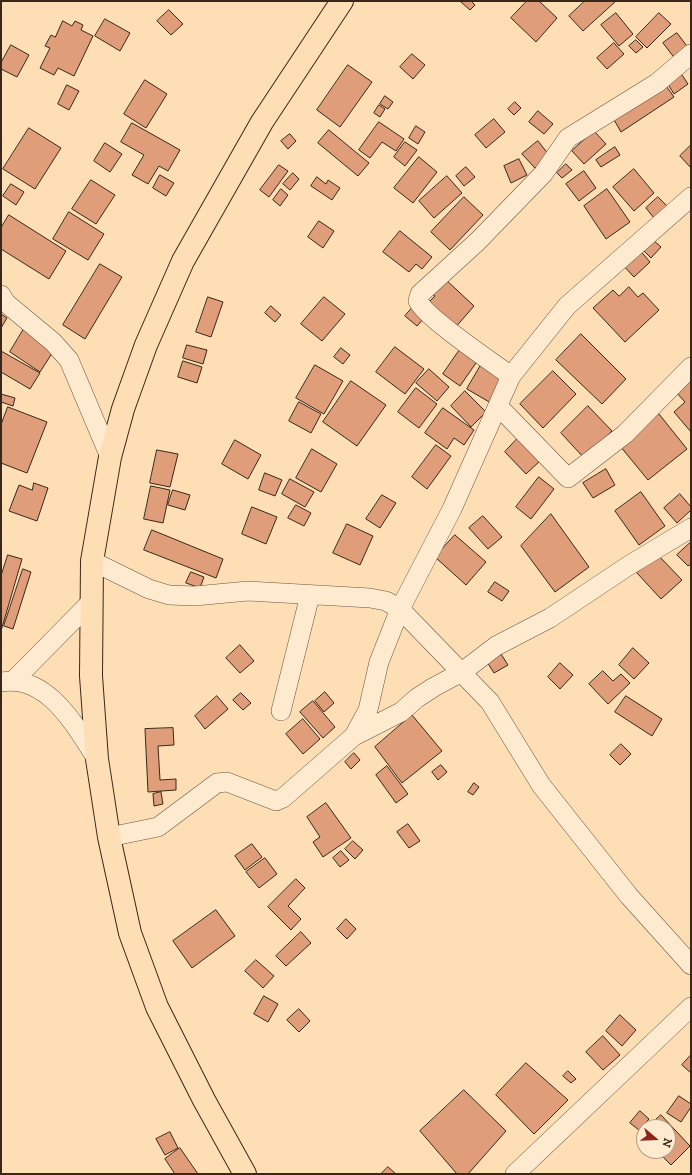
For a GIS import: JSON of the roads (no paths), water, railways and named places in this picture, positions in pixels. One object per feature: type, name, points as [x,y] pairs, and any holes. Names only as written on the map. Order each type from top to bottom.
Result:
[{"type":"highway","points":[[245,1174],[204,1100],[157,1007],[130,933],[109,837],[97,759],[91,676],[92,561],[110,457],[123,409],[146,345],[183,261],[262,122],[342,1]]},
{"type":"street","points":[[511,376],[433,317],[418,301],[420,294],[478,241],[543,174],[568,138],[657,83],[691,54]]},
{"type":"street","points":[[354,736],[368,710],[379,662],[400,609],[452,509],[499,407],[511,376],[567,306],[691,196]]},
{"type":"street","points":[[1,295],[6,303],[53,342],[69,360],[110,457]]},
{"type":"street","points":[[499,407],[568,478],[625,434],[691,367]]},
{"type":"street","points":[[109,837],[158,827],[217,783],[227,782],[276,801],[283,798],[354,736],[401,712],[434,686],[462,672],[496,646],[550,618],[628,566],[691,528]]},
{"type":"street","points":[[92,561],[150,589],[169,595],[195,596],[248,591],[370,598],[386,601],[400,609],[490,702],[541,784],[628,896],[691,965]]},
{"type":"street","points":[[281,711],[310,595]]},
{"type":"street","points":[[8,680],[91,602]]},
{"type":"street","points":[[8,680],[31,685],[49,696],[66,714],[97,759]]},
{"type":"street","points":[[515,1174],[691,1007]]}]
